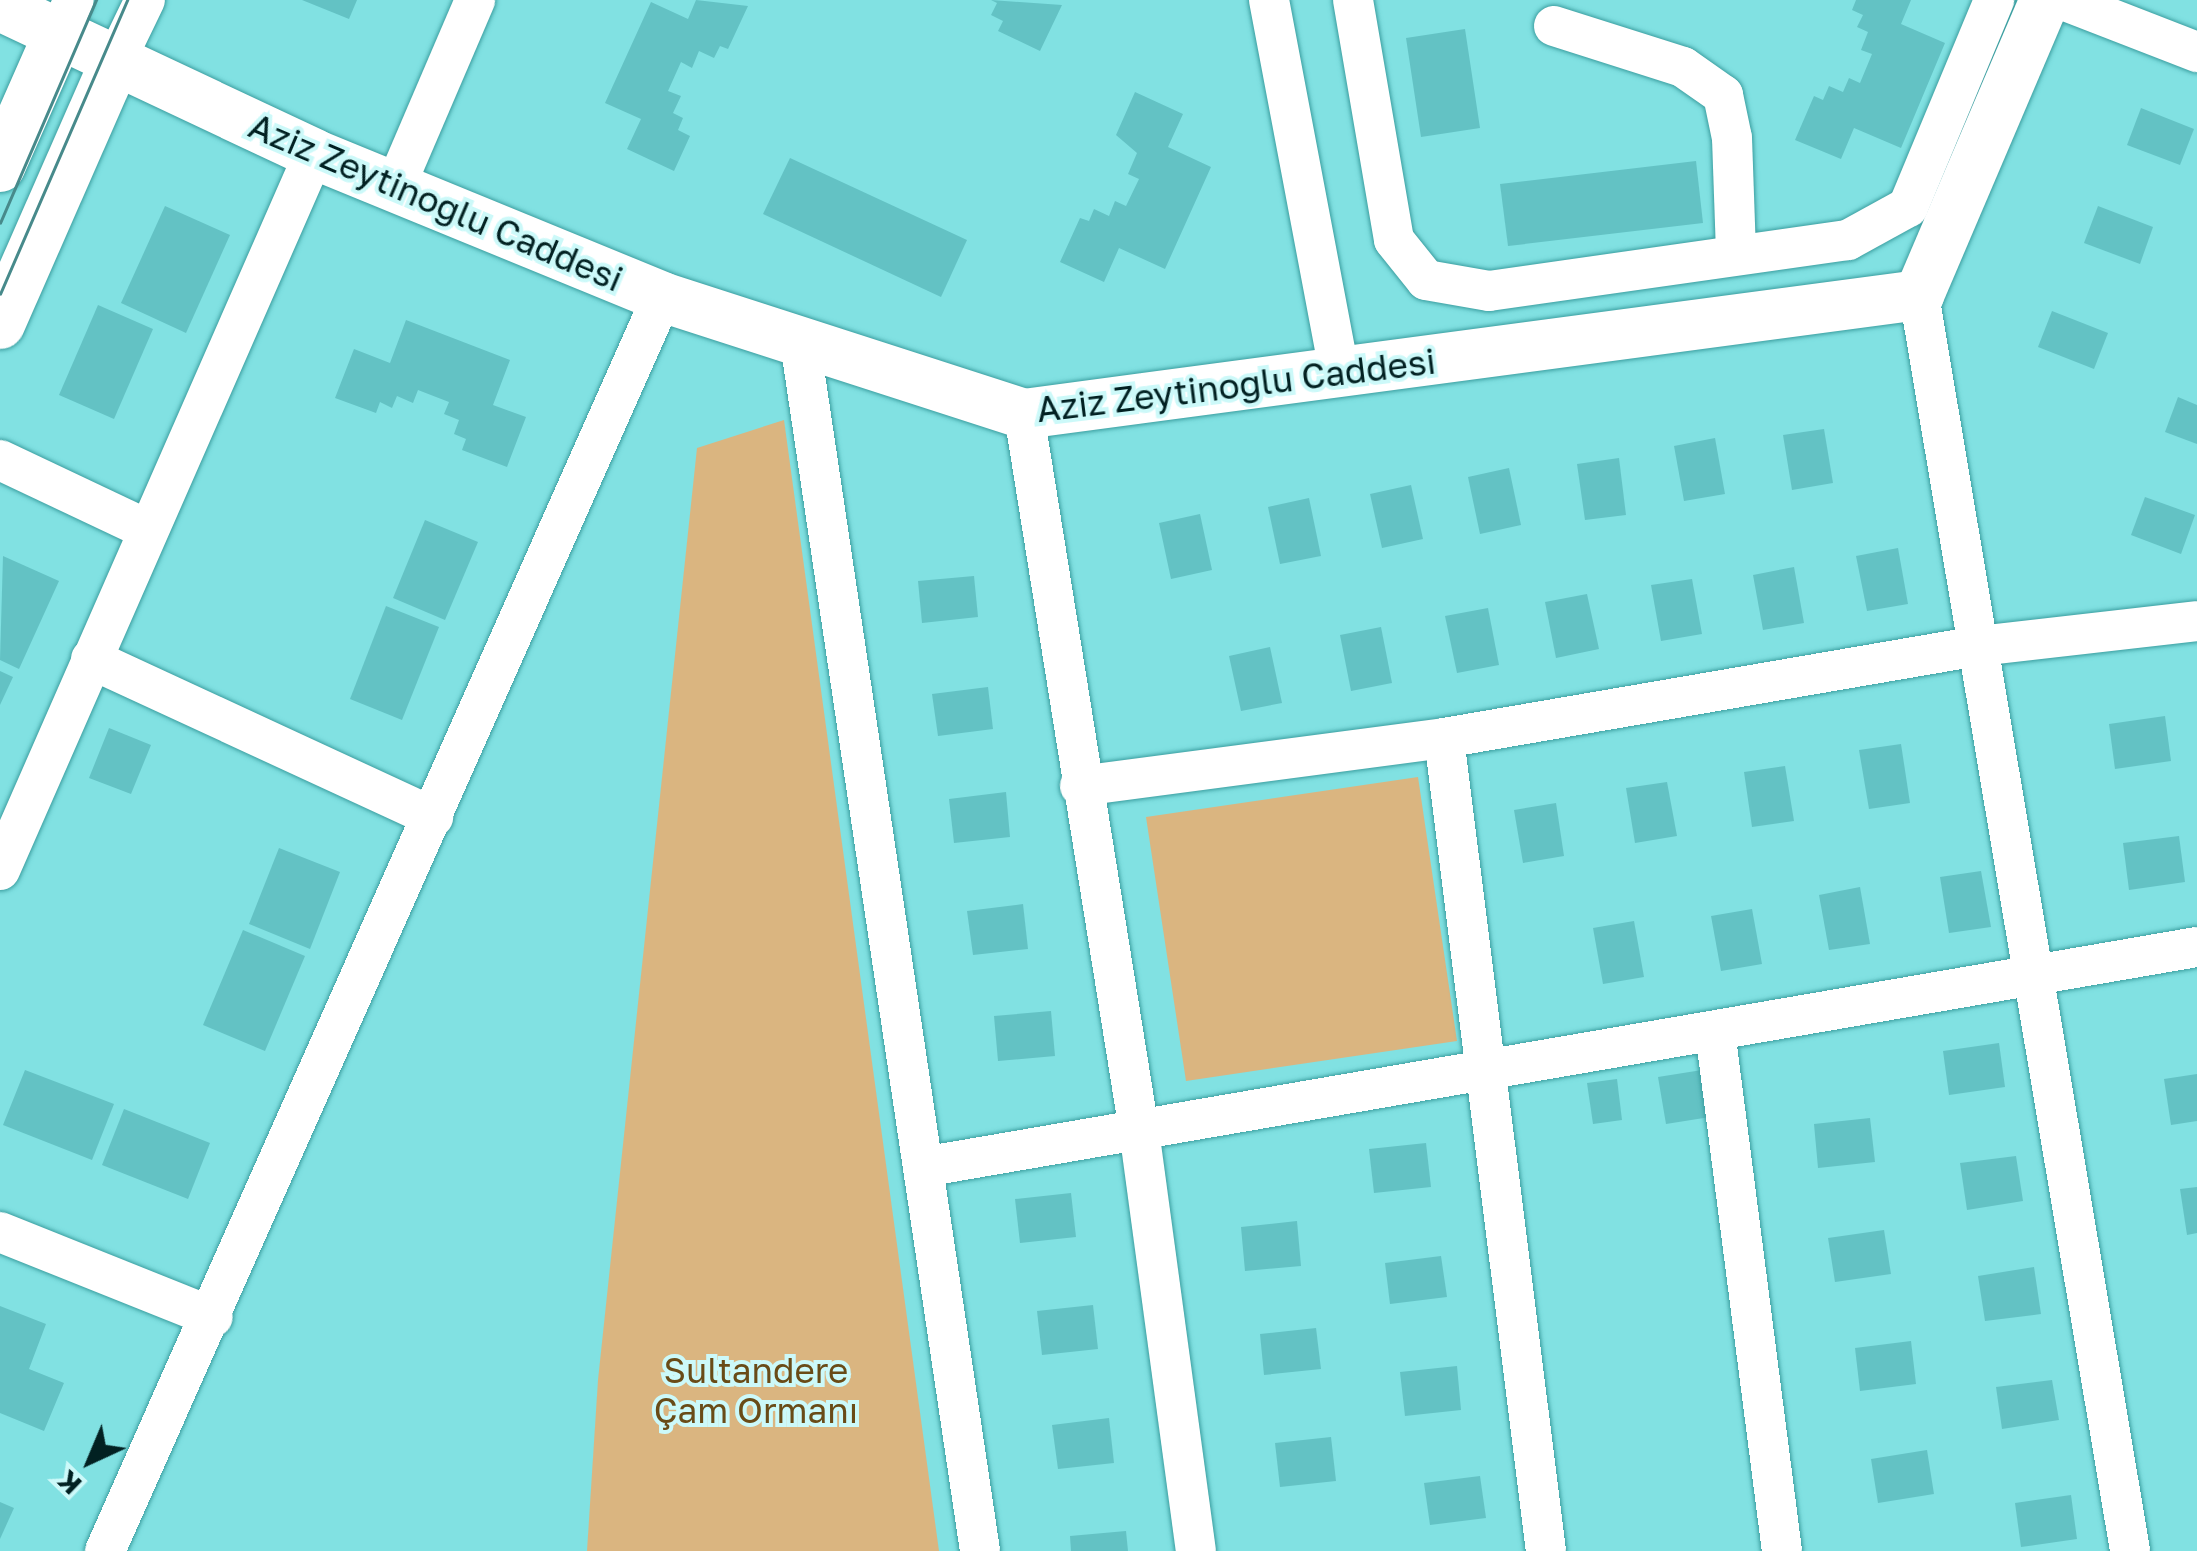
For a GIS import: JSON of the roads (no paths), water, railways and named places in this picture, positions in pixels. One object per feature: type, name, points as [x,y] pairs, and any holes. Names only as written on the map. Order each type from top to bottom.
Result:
[{"type":"main road","points":[[1919,296],[2045,0]]},
{"type":"main road","name":"Aziz Zeytinoğlu Caddesi","points":[[0,6],[66,16],[114,64],[314,154],[662,297],[1024,414],[1919,296]]},
{"type":"main road","points":[[0,166],[66,16]]},
{"type":"main road","points":[[0,324],[114,64]]},
{"type":"street","points":[[114,64],[144,0]]},
{"type":"street","points":[[395,187],[475,0]]},
{"type":"street","points":[[1268,0],[1339,372]]},
{"type":"street","points":[[1353,0],[1394,240],[1426,280],[1490,291],[1848,240],[1908,207],[1994,0]]},
{"type":"street","points":[[2063,0],[2197,52]]},
{"type":"street","points":[[1554,26],[1683,67],[1723,95],[1732,138],[1736,254]]},
{"type":"street","points":[[0,870],[314,154]]},
{"type":"street","points":[[1919,296],[2130,1551]]},
{"type":"street","points":[[105,1551],[662,297]]},
{"type":"street","points":[[800,342],[980,1551]]},
{"type":"street","points":[[1024,414],[1080,786],[1139,1130],[1196,1551]]},
{"type":"street","points":[[0,460],[148,530]]},
{"type":"street","points":[[1080,786],[1444,738],[1978,646],[2196,626]]},
{"type":"street","points":[[91,659],[433,817]]},
{"type":"street","points":[[1444,738],[1490,1069],[1546,1551]]},
{"type":"street","points":[[923,1167],[2197,947]]},
{"type":"street","points":[[1715,1031],[1782,1551]]},
{"type":"street","points":[[0,1232],[212,1317]]},
{"type":"tram line","points":[[0,223],[96,0]]},
{"type":"tram line","points":[[0,294],[127,0]]},
{"type":"park label","name":"Sultandere Çam Ormanı","points":[[756,1390]]}]
